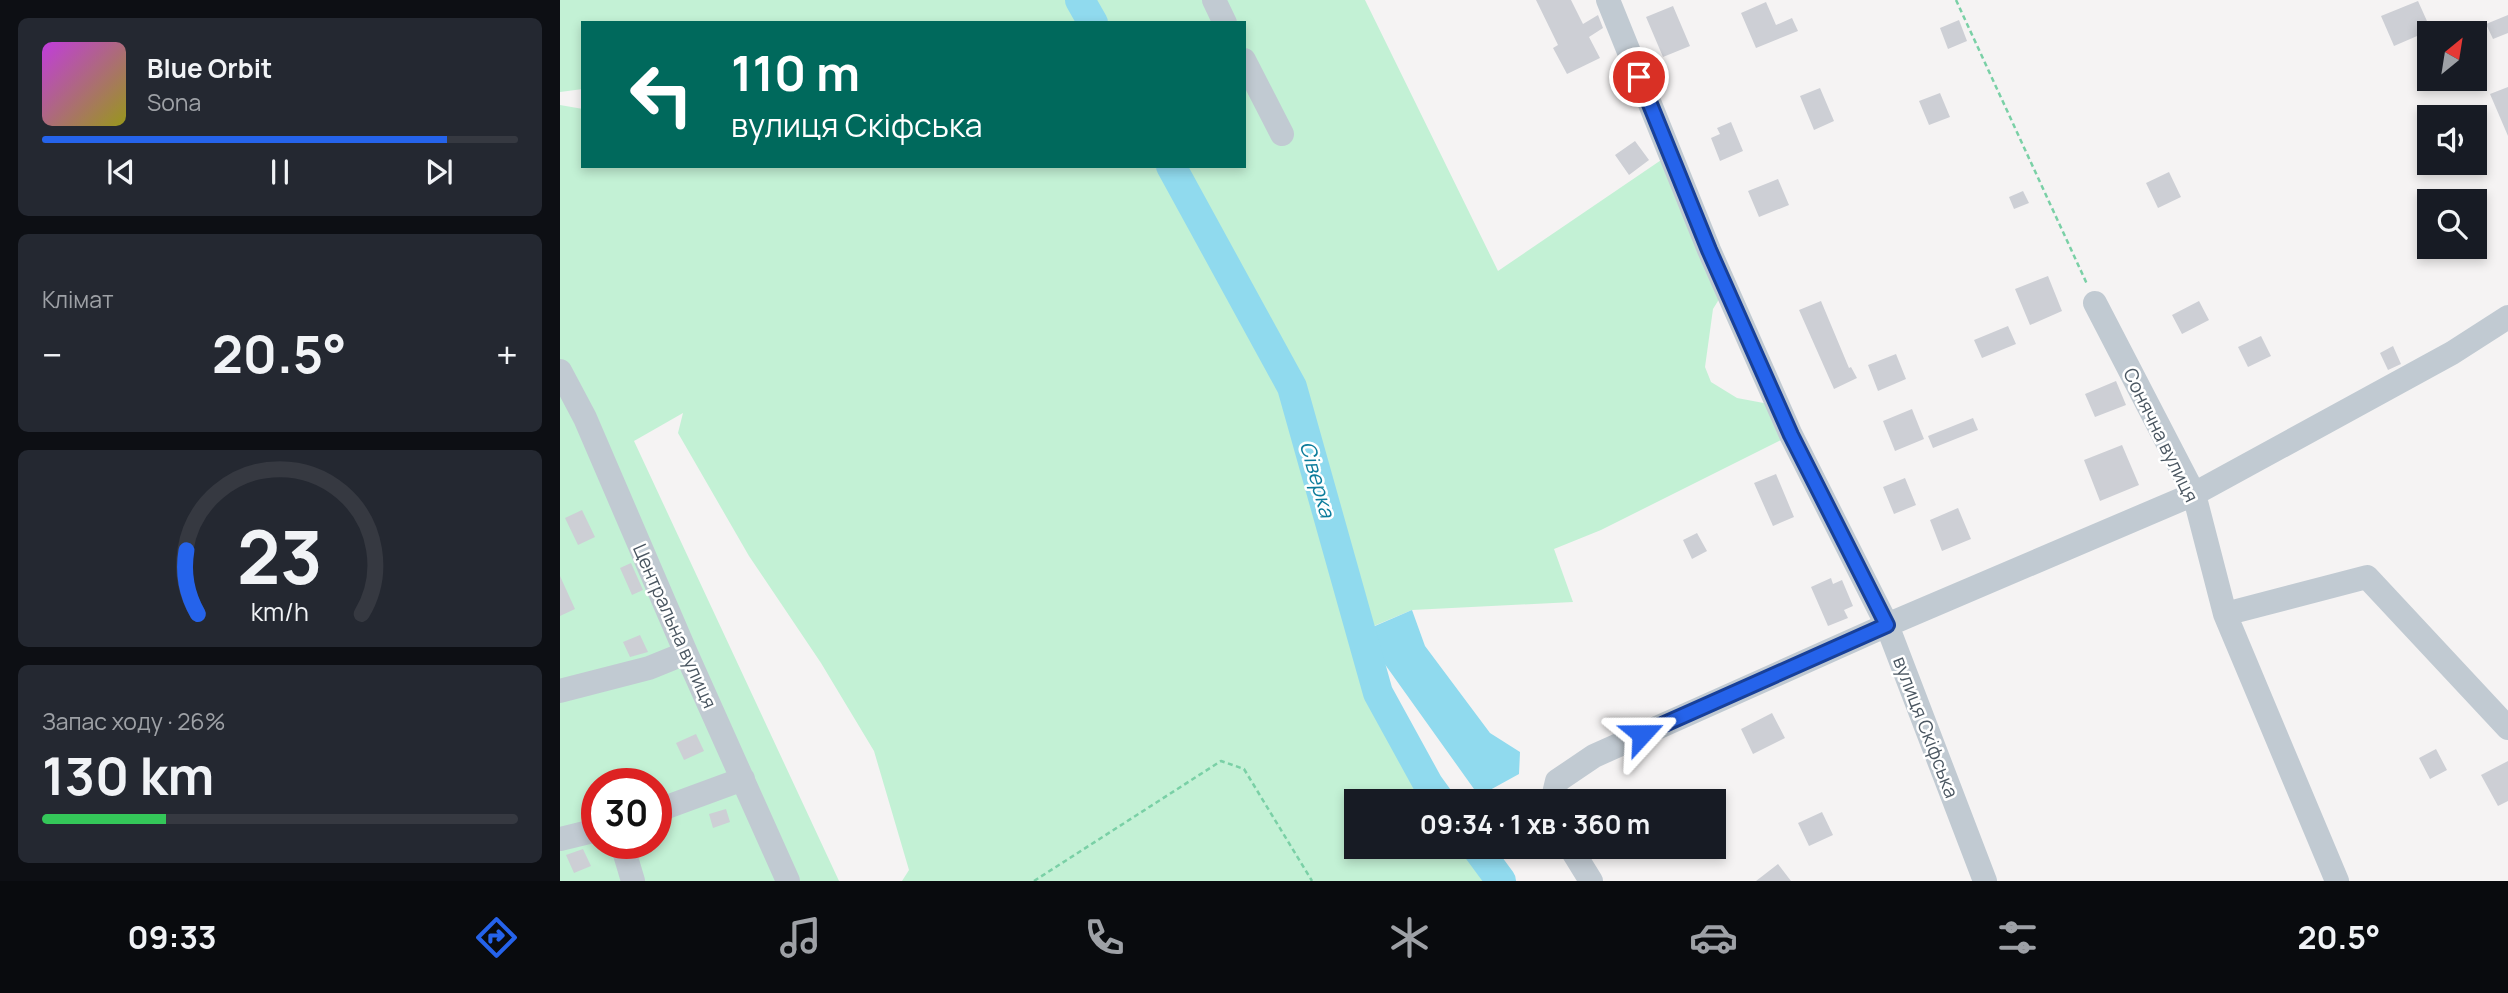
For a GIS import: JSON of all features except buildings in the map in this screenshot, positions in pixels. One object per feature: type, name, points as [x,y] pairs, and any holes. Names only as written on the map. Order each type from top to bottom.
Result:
[{"type":"street","points":[[1213,0],[1224,21]]},
{"type":"street","name":"вулиця Скіфська","points":[[1608,0],[1709,250],[1791,435],[1887,625],[1985,881]]},
{"type":"street","points":[[1246,64],[1282,134]]},
{"type":"street","name":"Сонячна вулиця","points":[[2095,303],[2194,494],[2225,614],[2337,881]]},
{"type":"street","points":[[1555,789],[1557,781],[1594,756],[1887,625],[2194,494],[2452,353],[2508,317]]},
{"type":"street","name":"Центральна вулиця","points":[[560,372],[585,418],[788,881]]},
{"type":"street","points":[[2225,614],[2367,578],[2508,728]]},
{"type":"street","points":[[560,691],[649,668],[686,653]]},
{"type":"street","points":[[672,805],[743,779]]},
{"type":"street","points":[[560,839],[581,834]]},
{"type":"street","points":[[627,859],[634,881]]},
{"type":"street","points":[[1577,859],[1591,881]]},
{"type":"path","points":[[1956,0],[2095,303]]},
{"type":"path","points":[[1034,881],[1222,761],[1244,769],[1312,881]]},
{"type":"green space","points":[[560,0],[1365,0],[1498,271],[1670,154],[1726,288],[1713,309],[1705,367],[1711,382],[1737,398],[1769,404],[1791,435],[1601,530],[1554,549],[1573,602],[1412,610],[1350,636],[1432,789],[1344,789],[1344,859],[1485,859],[1501,881],[902,881],[909,870],[874,751],[821,663],[749,556],[678,433],[683,413],[634,441],[839,881],[560,881],[560,105],[581,109],[581,168],[1246,168],[1246,21],[581,21],[581,89],[560,92]]},
{"type":"water","points":[[1412,610],[1425,646],[1490,733],[1520,752],[1519,774],[1492,789],[1474,789],[1384,663],[1368,629]]},
{"type":"waterway","name":"Сіверка","points":[[1080,0],[1092,21]]},
{"type":"waterway","name":"Сіверка","points":[[1172,168],[1292,387],[1378,693],[1432,789]]},
{"type":"waterway","name":"Сіверка","points":[[1485,859],[1501,881]]},
{"type":"route","points":[[1639,77],[1709,250],[1791,435],[1887,625],[1642,734]]}]
